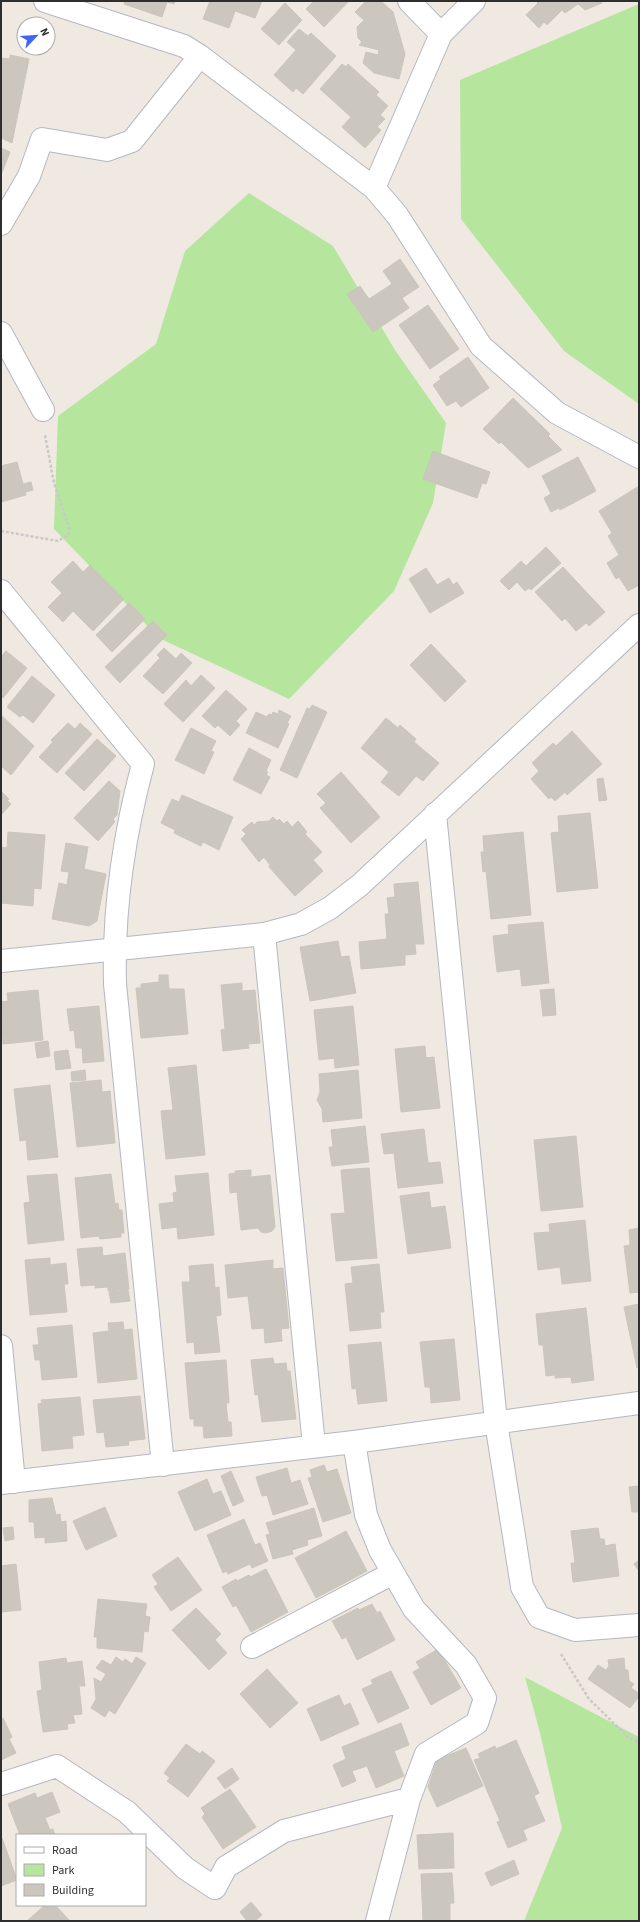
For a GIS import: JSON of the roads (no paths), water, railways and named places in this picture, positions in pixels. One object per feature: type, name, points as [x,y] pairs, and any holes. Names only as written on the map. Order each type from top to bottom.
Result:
[{"type":"street","points":[[45,1],[184,46],[200,56],[374,188],[398,215],[481,346],[557,413],[639,458]]},
{"type":"street","points":[[409,1],[441,34]]},
{"type":"street","points":[[374,188],[441,34],[474,1]]},
{"type":"street","points":[[1,224],[30,176],[42,139],[107,150],[132,141],[200,56]]},
{"type":"street","points":[[1,333],[43,410]]},
{"type":"street","points":[[1,591],[143,764],[131,810],[117,911],[114,950],[115,984],[163,1465]]},
{"type":"street","points":[[1,961],[264,934],[301,924],[330,908],[360,885],[639,625]]},
{"type":"street","points":[[435,814],[496,1422],[522,1587],[539,1618],[575,1630],[639,1625]]},
{"type":"street","points":[[264,934],[314,1446]]},
{"type":"street","points":[[1,1346],[8,1483],[354,1442],[639,1403]]},
{"type":"street","points":[[354,1442],[366,1515],[380,1550],[414,1609],[466,1665],[485,1698],[477,1723],[426,1754],[409,1799],[377,1921]]},
{"type":"street","points":[[252,1647],[393,1573]]},
{"type":"street","points":[[1,1784],[57,1766],[127,1812],[186,1868],[215,1888],[226,1867],[284,1831],[409,1799]]}]
